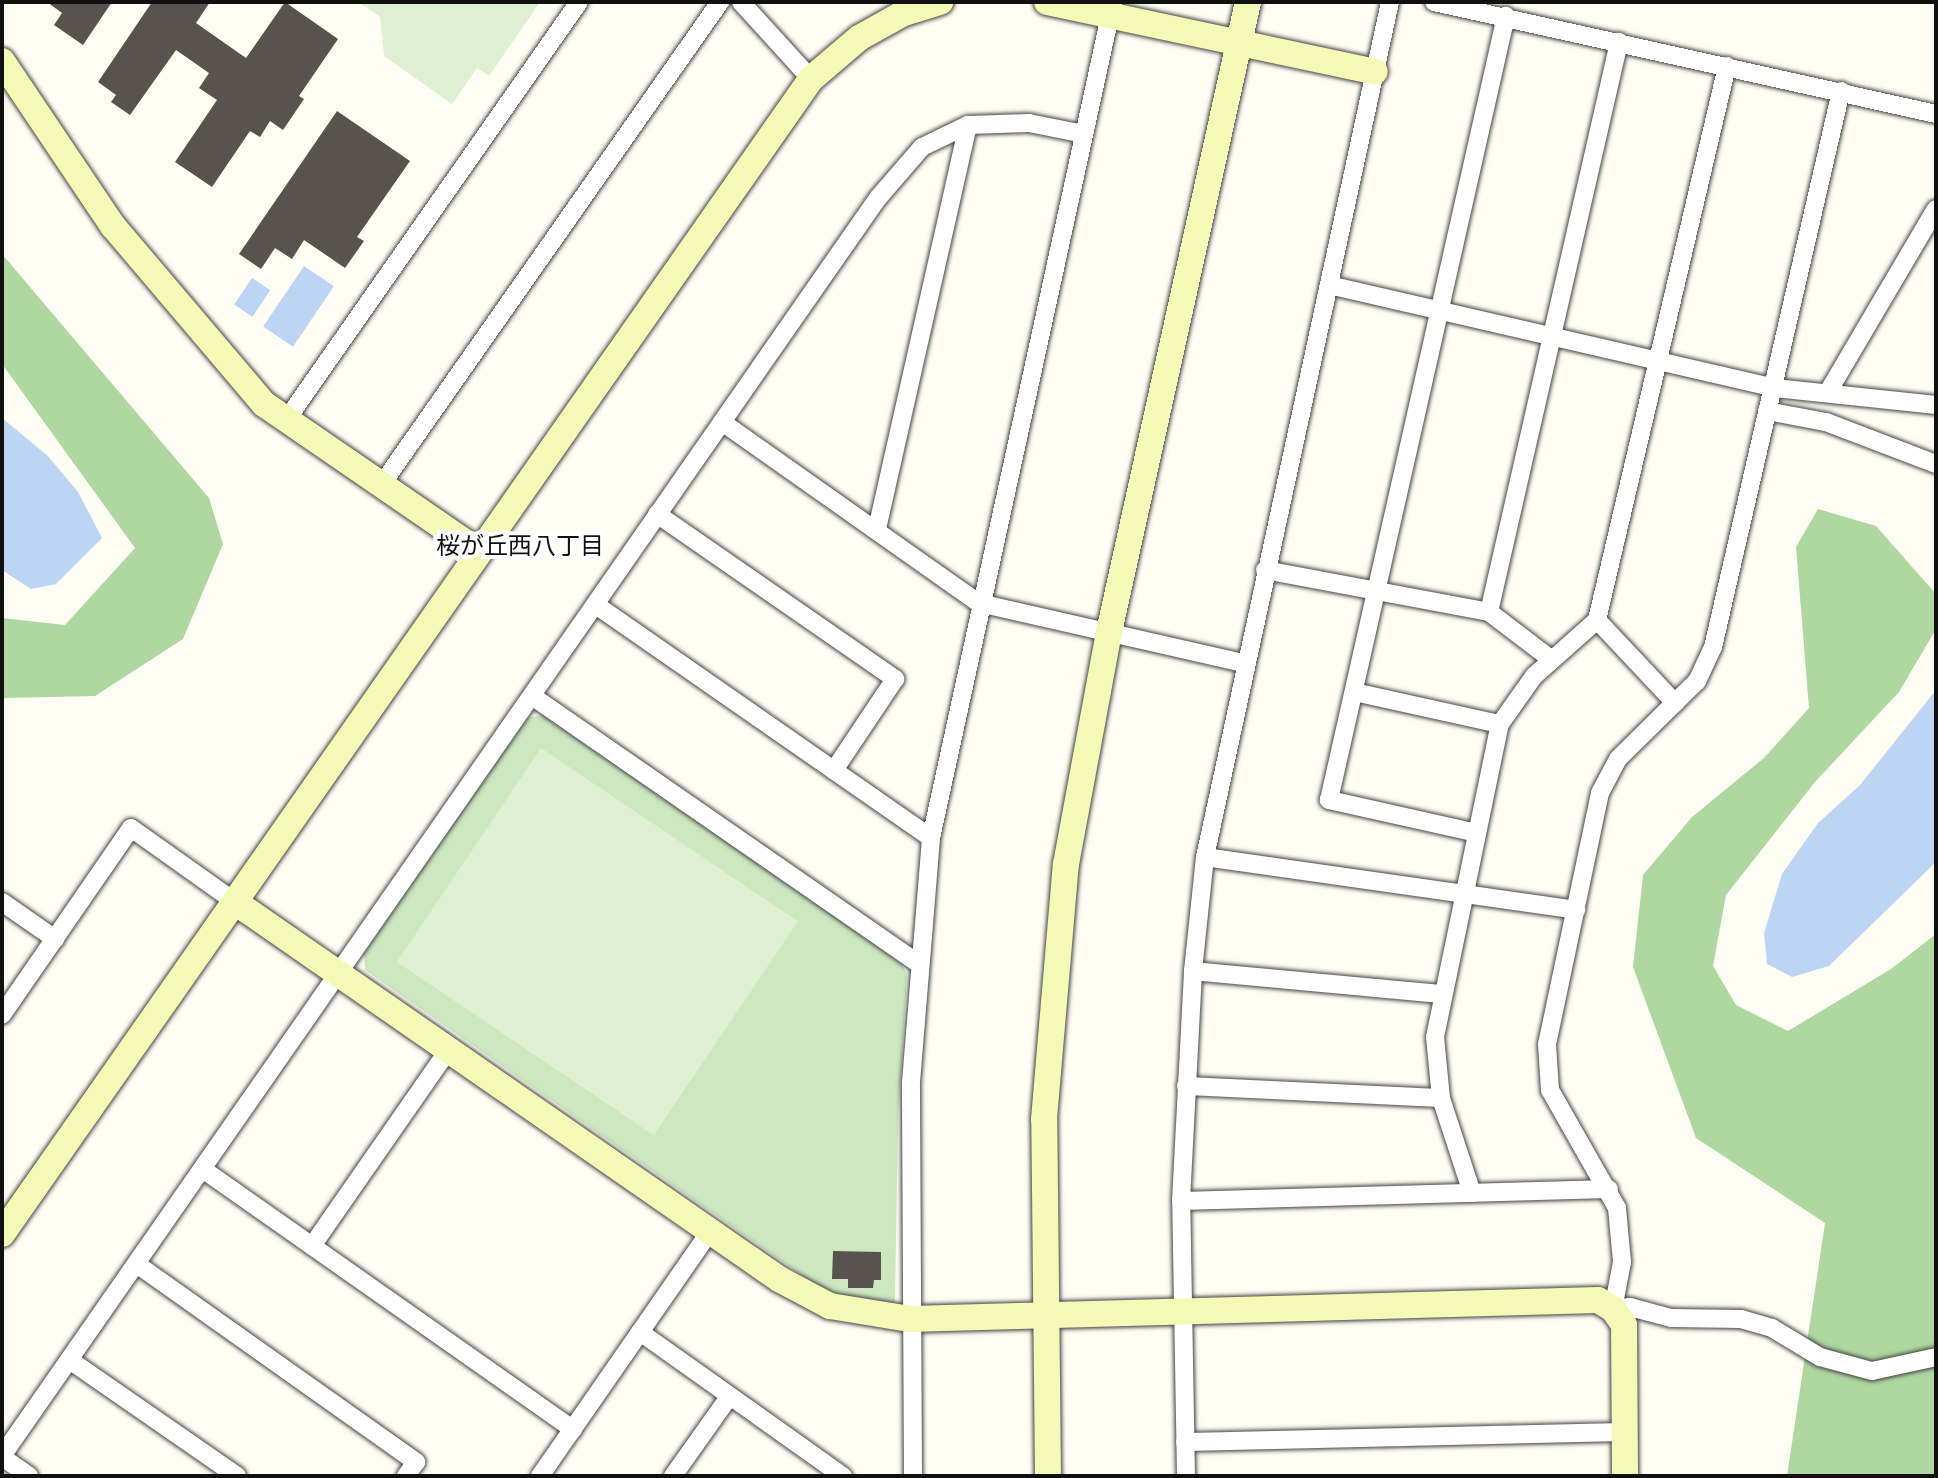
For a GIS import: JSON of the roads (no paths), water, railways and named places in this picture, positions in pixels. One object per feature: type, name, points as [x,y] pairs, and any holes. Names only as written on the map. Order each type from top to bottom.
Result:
[{"type":"street","points":[[287,419],[579,2]]},
{"type":"street","points":[[382,484],[720,2]]},
{"type":"street","points":[[741,2],[811,79]]},
{"type":"street","points":[[2,1234],[811,79],[859,38],[904,13],[940,2]]},
{"type":"street","points":[[1047,2],[1111,9],[1239,44],[1375,72]]},
{"type":"street","points":[[1048,1476],[1044,1315],[1049,1027],[1066,864],[1109,632],[1248,2]]},
{"type":"street","points":[[1186,1476],[1181,1201],[1193,971],[1205,857],[1244,663],[1390,2]]},
{"type":"street","points":[[1434,2],[1936,114]]},
{"type":"street","points":[[913,1476],[909,1319],[911,1082],[931,838],[979,603],[1111,9]]},
{"type":"street","points":[[1477,833],[1329,800],[1442,311],[1506,16]]},
{"type":"street","points":[[1489,612],[1619,42]]},
{"type":"street","points":[[2,61],[113,226],[264,404],[479,552]]},
{"type":"street","points":[[1472,1193],[1441,1098],[1435,1037],[1440,994],[1500,724],[1552,660],[1597,620],[1727,66]]},
{"type":"street","points":[[1613,1309],[1623,1230],[1609,1189],[1550,1090],[1547,1044],[1607,775],[1697,681],[1713,647],[1841,91]]},
{"type":"street","points":[[29,1476],[2,1456],[138,1265],[878,198],[922,147],[968,125],[1029,123],[1084,134]]},
{"type":"street","points":[[877,529],[968,125]]},
{"type":"street","points":[[1828,392],[1936,209]]},
{"type":"street","points":[[1329,285],[1775,388],[1936,405]]},
{"type":"street","points":[[1767,411],[1826,422],[1936,464]]},
{"type":"street","points":[[722,422],[979,603],[1244,663]]},
{"type":"street","points":[[657,514],[895,679],[834,770]]},
{"type":"street","points":[[1265,570],[1489,612],[1552,660]]},
{"type":"street","points":[[596,605],[931,838]]},
{"type":"street","points":[[1597,620],[1675,703]]},
{"type":"street","points":[[1354,692],[1500,724]]},
{"type":"street","points":[[532,696],[919,964]]},
{"type":"street","points":[[2,1015],[131,828],[809,1298],[909,1319],[1598,1300],[1613,1309],[1624,1325],[1625,1476]]},
{"type":"street","points":[[1205,857],[1576,910]]},
{"type":"street","points":[[2,902],[55,939]]},
{"type":"street","points":[[1193,971],[1440,994]]},
{"type":"street","points":[[312,1246],[449,1049]]},
{"type":"street","points":[[1186,1086],[1441,1098]]},
{"type":"street","points":[[204,1170],[573,1429]]},
{"type":"street","points":[[1181,1201],[1609,1189]]},
{"type":"street","points":[[540,1476],[711,1230]]},
{"type":"street","points":[[138,1265],[416,1462],[406,1476]]},
{"type":"street","points":[[1613,1309],[1630,1307],[1671,1318],[1741,1319],[1772,1328],[1820,1357],[1872,1371],[1936,1357]]},
{"type":"street","points":[[640,1332],[843,1476]]},
{"type":"street","points":[[71,1361],[237,1476]]},
{"type":"street","points":[[673,1476],[729,1397]]},
{"type":"street","points":[[1185,1442],[1624,1432]]},
{"type":"water","points":[[304,266],[334,286],[293,347],[263,327]]},
{"type":"water","points":[[252,278],[270,290],[252,317],[234,305]]},
{"type":"water","points":[[2,418],[48,456],[78,492],[102,538],[56,584],[31,589],[2,570]]},
{"type":"water","points":[[1936,690],[1936,862],[1829,966],[1792,977],[1767,964],[1764,933],[1782,874],[1818,823],[1860,785]]},
{"type":"district","name":"桜が丘西八丁目","points":[[520,546]]}]
